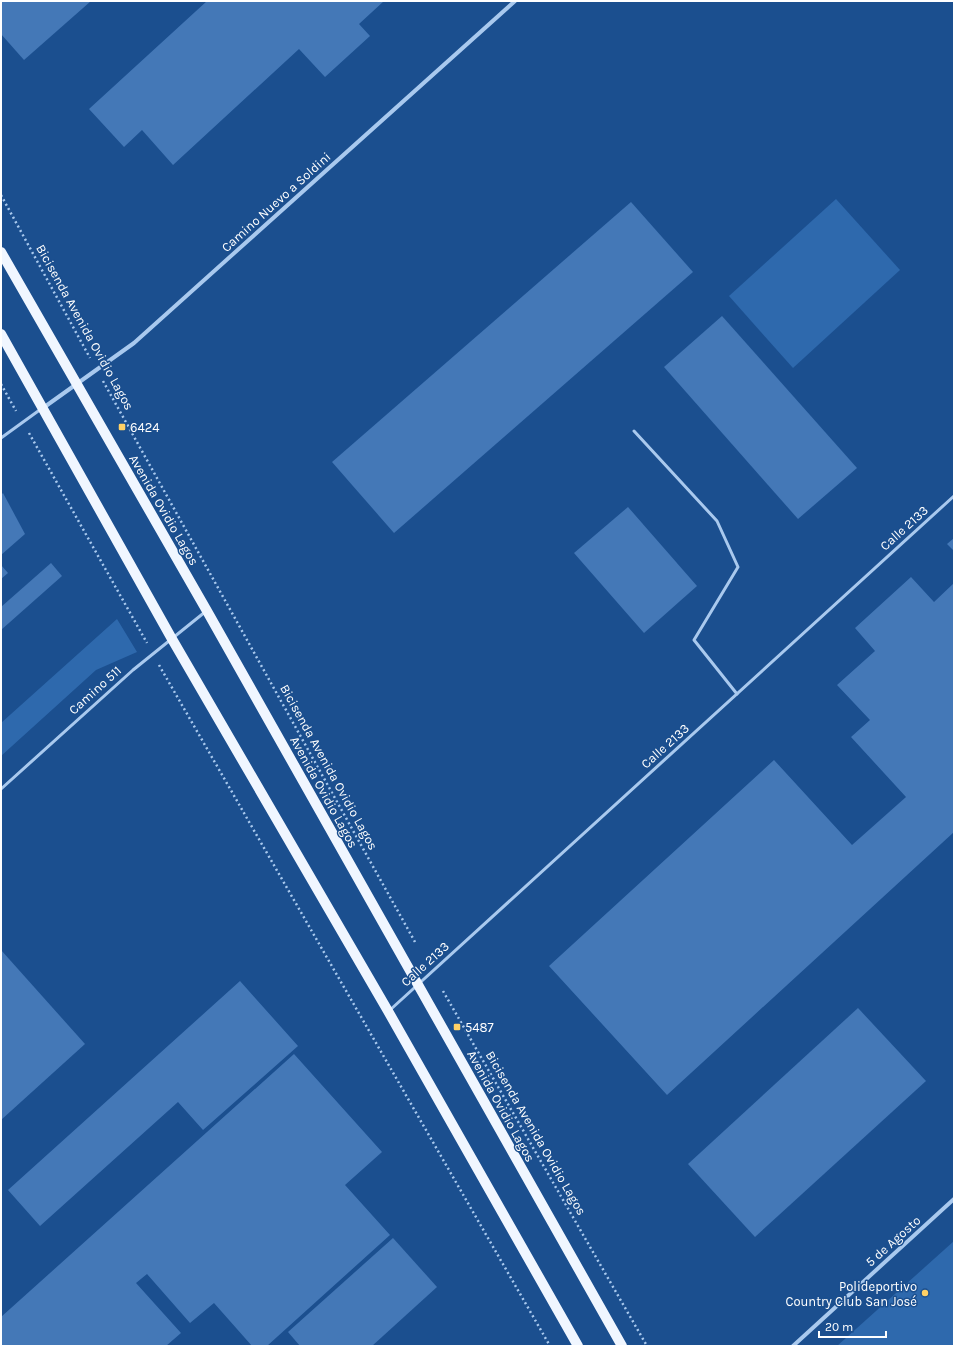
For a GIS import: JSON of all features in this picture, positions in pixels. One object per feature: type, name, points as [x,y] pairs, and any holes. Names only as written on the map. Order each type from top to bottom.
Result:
[{"type":"main road","name":"Avenida Ovidio Lagos","points":[[1,252],[207,611],[622,1346]]},
{"type":"main road","points":[[1,334],[172,639],[388,1011],[578,1346]]},
{"type":"street","name":"Camino Nuevo a Soldini","points":[[43,408],[134,343],[515,1]]},
{"type":"street","name":"5 de Agosto","points":[[793,1346],[954,1199]]},
{"type":"lane","points":[[1,438],[43,408]]},
{"type":"lane","points":[[634,431],[717,521],[738,567],[694,640],[737,694]]},
{"type":"lane","name":"Calle 2133","points":[[388,1011],[954,496]]},
{"type":"lane","name":"Camino 511","points":[[1,788],[133,670],[207,611]]},
{"type":"path","name":"Bicisenda Avenida Ovidio Lagos","points":[[1,195],[416,944]]},
{"type":"path","points":[[1,384],[153,654],[550,1346]]},
{"type":"path","name":"Bicisenda Avenida Ovidio Lagos","points":[[432,972],[647,1346]]},
{"type":"shaded area","points":[[836,199],[900,270],[793,368],[729,296]]},
{"type":"shaded area","points":[[117,619],[137,652],[96,670],[1,756],[1,723]]},
{"type":"shaded area","name":"Polideportivo Country Club San José","points":[[954,1241],[954,1346],[837,1346]]},
{"type":"building","points":[[1,1],[91,1],[24,60],[1,34]]},
{"type":"building","points":[[207,1],[384,1],[359,24],[370,36],[325,77],[299,49],[173,165],[142,130],[124,147],[89,109]]},
{"type":"building","points":[[631,202],[693,272],[394,533],[332,462]]},
{"type":"building","points":[[722,316],[857,468],[798,519],[664,367]]},
{"type":"building","points":[[3,493],[25,534],[1,555],[1,495]]},
{"type":"building","points":[[628,507],[697,586],[644,633],[574,553]]},
{"type":"building","points":[[954,538],[954,551],[947,544]]},
{"type":"building","points":[[51,563],[62,576],[1,630],[1,607]]},
{"type":"building","points":[[1,565],[8,573],[1,579]]},
{"type":"building","points":[[911,577],[934,602],[954,583],[954,832],[667,1095],[549,966],[774,760],[852,845],[906,797],[851,737],[870,720],[837,685],[875,651],[855,628]]},
{"type":"building","points":[[1,950],[85,1044],[1,1120]]},
{"type":"building","points":[[240,981],[298,1046],[203,1130],[178,1102],[40,1226],[8,1190]]},
{"type":"building","points":[[858,1008],[926,1081],[755,1237],[688,1164]]},
{"type":"building","points":[[294,1054],[382,1152],[345,1185],[390,1235],[267,1346],[252,1346],[214,1303],[190,1323],[147,1274],[136,1283],[181,1333],[166,1346],[1,1346],[1,1317]]},
{"type":"building","points":[[393,1238],[437,1287],[372,1346],[300,1346],[288,1332]]},
{"type":"place","name":"6424","points":[[122,427]]},
{"type":"place","name":"5487","points":[[457,1027]]},
{"type":"place","name":"Polideportivo Country Club San José","points":[[925,1293]]}]
